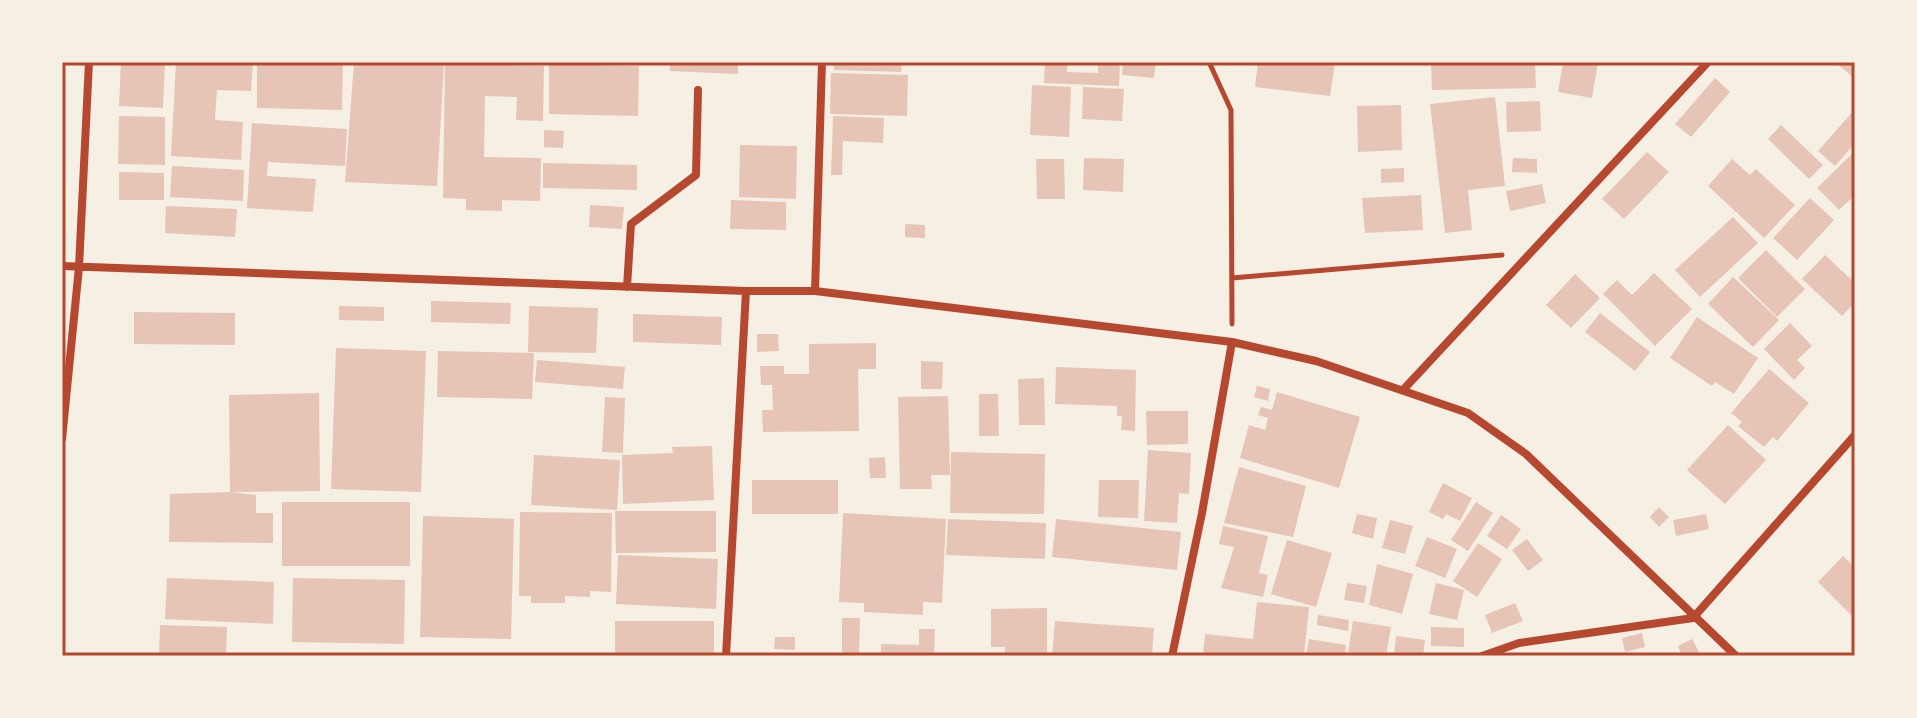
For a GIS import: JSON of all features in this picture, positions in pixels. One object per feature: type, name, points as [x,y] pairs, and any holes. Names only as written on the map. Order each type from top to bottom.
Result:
[{"type":"street","points":[[62,439],[79,267],[89,62]]},
{"type":"street","points":[[815,291],[822,62]]},
{"type":"street","points":[[1403,390],[1708,62]]},
{"type":"street","points":[[627,287],[631,224],[696,175],[698,90]]},
{"type":"street","points":[[62,266],[815,291],[1232,342],[1316,361],[1468,413],[1526,454],[1693,618],[1736,656]]},
{"type":"street","points":[[726,656],[746,291]]},
{"type":"street","points":[[1172,656],[1202,513],[1232,342]]},
{"type":"street","points":[[1482,656],[1519,643],[1693,618],[1855,435]]},
{"type":"path","points":[[1209,62],[1231,110],[1232,342]]},
{"type":"path","points":[[1232,278],[1531,253]]},
{"type":"building","points":[[121,62],[165,62],[163,108],[119,106]]},
{"type":"building","points":[[176,62],[253,62],[251,91],[217,90],[215,120],[243,122],[241,160],[171,156]]},
{"type":"building","points":[[257,62],[343,62],[342,110],[257,108]]},
{"type":"building","points":[[354,62],[444,64],[437,186],[345,182]]},
{"type":"building","points":[[670,62],[738,62],[738,74],[670,71]]},
{"type":"building","points":[[834,62],[902,62],[901,72],[834,70]]},
{"type":"building","points":[[1045,62],[1067,62],[1067,72],[1098,73],[1098,62],[1120,62],[1119,86],[1044,83]]},
{"type":"building","points":[[1123,62],[1156,62],[1154,78],[1122,75]]},
{"type":"building","points":[[1258,62],[1335,63],[1330,96],[1255,87]]},
{"type":"building","points":[[1431,62],[1535,62],[1536,88],[1432,90]]},
{"type":"building","points":[[1563,62],[1598,62],[1592,98],[1558,92]]},
{"type":"building","points":[[1835,62],[1855,62],[1855,79]]},
{"type":"building","points":[[445,63],[544,66],[543,121],[516,120],[517,97],[485,96],[484,157],[541,158],[540,201],[502,200],[502,211],[466,210],[466,199],[443,198]]},
{"type":"building","points":[[549,64],[639,66],[638,116],[549,114]]},
{"type":"building","points":[[831,73],[908,75],[907,116],[830,114]]},
{"type":"building","points":[[1715,78],[1730,92],[1691,137],[1675,124]]},
{"type":"building","points":[[1032,85],[1071,87],[1069,137],[1030,135]]},
{"type":"building","points":[[1083,87],[1124,89],[1122,121],[1082,119]]},
{"type":"building","points":[[1495,97],[1505,186],[1468,190],[1472,230],[1445,233],[1430,104]]},
{"type":"building","points":[[1540,101],[1541,131],[1507,132],[1506,102]]},
{"type":"building","points":[[1401,105],[1402,150],[1358,152],[1357,106]]},
{"type":"building","points":[[1855,109],[1855,143],[1835,166],[1818,151]]},
{"type":"building","points":[[119,116],[165,117],[165,165],[118,164]]},
{"type":"building","points":[[833,116],[884,118],[883,143],[843,141],[842,175],[831,175]]},
{"type":"building","points":[[252,123],[347,129],[345,166],[268,162],[267,176],[316,179],[313,212],[247,208]]},
{"type":"building","points":[[1781,125],[1823,165],[1809,179],[1768,139]]},
{"type":"building","points":[[544,130],[564,131],[563,148],[544,147]]},
{"type":"building","points":[[740,145],[797,146],[796,199],[739,197]]},
{"type":"building","points":[[1855,151],[1855,195],[1839,210],[1817,188]]},
{"type":"building","points":[[1647,152],[1669,172],[1624,219],[1602,199]]},
{"type":"building","points":[[1084,158],[1124,159],[1123,192],[1083,190]]},
{"type":"building","points":[[1513,158],[1537,159],[1537,173],[1512,172]]},
{"type":"building","points":[[1036,159],[1064,159],[1065,199],[1037,199]]},
{"type":"building","points":[[1732,159],[1750,175],[1756,169],[1795,205],[1764,238],[1708,186]]},
{"type":"building","points":[[543,163],[637,165],[637,190],[543,188]]},
{"type":"building","points":[[172,166],[244,170],[243,201],[170,197]]},
{"type":"building","points":[[1404,168],[1404,182],[1381,183],[1381,169]]},
{"type":"building","points":[[119,172],[164,173],[164,200],[119,200]]},
{"type":"building","points":[[1542,184],[1546,203],[1510,211],[1506,191]]},
{"type":"building","points":[[1421,195],[1423,230],[1365,233],[1362,198]]},
{"type":"building","points":[[1810,198],[1834,220],[1797,260],[1773,238]]},
{"type":"building","points":[[731,200],[786,202],[786,230],[730,229]]},
{"type":"building","points":[[590,205],[624,207],[622,229],[589,227]]},
{"type":"building","points":[[166,206],[237,209],[235,237],[165,233]]},
{"type":"building","points":[[1733,217],[1758,243],[1700,297],[1675,270]]},
{"type":"building","points":[[905,224],[925,225],[925,238],[905,237]]},
{"type":"building","points":[[1766,250],[1805,289],[1777,317],[1738,278]]},
{"type":"building","points":[[1825,255],[1855,283],[1855,302],[1842,316],[1802,279]]},
{"type":"building","points":[[1654,273],[1692,309],[1655,346],[1603,294],[1617,280],[1632,295]]},
{"type":"building","points":[[1575,274],[1600,298],[1571,328],[1546,305]]},
{"type":"building","points":[[1733,277],[1779,320],[1753,347],[1708,304]]},
{"type":"building","points":[[431,301],[511,303],[510,324],[431,322]]},
{"type":"building","points":[[339,306],[384,307],[384,321],[339,320]]},
{"type":"building","points":[[529,306],[598,308],[596,353],[528,352]]},
{"type":"building","points":[[134,312],[235,313],[235,345],[134,344]]},
{"type":"building","points":[[1600,313],[1650,352],[1635,371],[1585,332]]},
{"type":"building","points":[[633,314],[722,317],[721,345],[633,342]]},
{"type":"building","points":[[1697,317],[1758,358],[1734,394],[1715,382],[1712,386],[1670,358]]},
{"type":"building","points":[[1790,323],[1812,346],[1797,360],[1805,368],[1794,380],[1764,349]]},
{"type":"building","points":[[757,334],[778,334],[779,351],[757,352]]},
{"type":"building","points":[[876,343],[876,369],[858,369],[859,431],[763,432],[762,410],[773,410],[772,385],[761,385],[760,366],[784,366],[784,374],[809,374],[809,344]]},
{"type":"building","points":[[336,348],[426,351],[421,492],[331,489]]},
{"type":"building","points":[[438,351],[534,353],[532,399],[437,397]]},
{"type":"building","points":[[537,360],[625,367],[623,389],[535,382]]},
{"type":"building","points":[[921,361],[943,362],[942,389],[921,389]]},
{"type":"building","points":[[1056,367],[1136,370],[1135,431],[1121,430],[1122,416],[1117,416],[1117,406],[1055,404]]},
{"type":"building","points":[[1769,369],[1809,403],[1777,441],[1773,437],[1764,447],[1738,426],[1742,422],[1731,413]]},
{"type":"building","points":[[1044,378],[1045,425],[1019,425],[1018,379]]},
{"type":"building","points":[[1257,386],[1270,389],[1268,401],[1254,397]]},
{"type":"building","points":[[1277,392],[1360,417],[1339,488],[1240,458],[1249,425],[1265,430],[1268,418],[1258,415],[1261,407],[1272,410]]},
{"type":"building","points":[[319,393],[320,491],[230,492],[229,395]]},
{"type":"building","points":[[979,394],[998,394],[999,436],[979,436]]},
{"type":"building","points":[[948,396],[950,475],[931,475],[932,489],[900,489],[898,397]]},
{"type":"building","points":[[605,397],[625,398],[623,453],[602,452]]},
{"type":"building","points":[[1146,411],[1188,411],[1188,444],[1147,445]]},
{"type":"building","points":[[1728,425],[1766,460],[1725,504],[1687,470]]},
{"type":"building","points":[[712,446],[714,500],[623,504],[622,455],[673,453],[672,447]]},
{"type":"building","points":[[1148,450],[1191,453],[1189,494],[1179,493],[1177,523],[1144,521]]},
{"type":"building","points":[[951,452],[1045,454],[1044,514],[950,513]]},
{"type":"building","points":[[534,455],[620,460],[617,510],[531,505]]},
{"type":"building","points":[[885,457],[886,478],[870,478],[869,458]]},
{"type":"building","points":[[1239,467],[1306,486],[1293,537],[1224,523]]},
{"type":"building","points":[[752,480],[838,480],[838,514],[752,514]]},
{"type":"building","points":[[1099,480],[1139,480],[1138,518],[1098,517]]},
{"type":"building","points":[[1443,483],[1472,498],[1460,521],[1446,514],[1443,519],[1429,512]]},
{"type":"building","points":[[230,492],[256,495],[256,513],[273,513],[273,543],[169,542],[170,494]]},
{"type":"building","points":[[282,502],[410,502],[410,566],[282,566]]},
{"type":"building","points":[[1476,502],[1493,513],[1468,551],[1451,540]]},
{"type":"building","points":[[1659,507],[1669,517],[1659,527],[1650,517]]},
{"type":"building","points":[[615,511],[716,511],[716,552],[616,553]]},
{"type":"building","points":[[520,512],[612,513],[611,592],[590,591],[590,597],[565,596],[565,603],[531,603],[531,596],[519,596]]},
{"type":"building","points":[[843,513],[946,519],[942,603],[923,602],[923,615],[864,612],[864,603],[839,602]]},
{"type":"building","points":[[1357,514],[1377,518],[1373,539],[1352,533]]},
{"type":"building","points":[[1706,514],[1709,529],[1676,536],[1673,520]]},
{"type":"building","points":[[1501,515],[1521,529],[1507,549],[1487,536]]},
{"type":"building","points":[[423,516],[514,519],[511,639],[420,637]]},
{"type":"building","points":[[948,519],[1046,523],[1045,559],[946,555]]},
{"type":"building","points":[[1056,519],[1181,532],[1177,570],[1052,557]]},
{"type":"building","points":[[1390,520],[1413,526],[1405,554],[1382,548]]},
{"type":"building","points":[[1223,526],[1268,536],[1259,573],[1268,575],[1263,597],[1221,588],[1234,547],[1219,544]]},
{"type":"building","points":[[1427,537],[1457,549],[1445,578],[1415,566]]},
{"type":"building","points":[[1527,539],[1543,560],[1528,571],[1512,550]]},
{"type":"building","points":[[1287,540],[1332,553],[1316,607],[1271,594]]},
{"type":"building","points":[[1478,543],[1502,559],[1477,597],[1453,581]]},
{"type":"building","points":[[618,555],[718,559],[716,609],[616,604]]},
{"type":"building","points":[[1843,556],[1855,568],[1855,619],[1818,582]]},
{"type":"building","points":[[1377,564],[1413,574],[1402,614],[1369,605]]},
{"type":"building","points":[[167,578],[274,582],[273,624],[165,619]]},
{"type":"building","points":[[293,578],[405,580],[404,644],[292,642]]},
{"type":"building","points":[[1347,583],[1367,586],[1364,603],[1344,600]]},
{"type":"building","points":[[1436,583],[1464,590],[1457,620],[1429,614]]},
{"type":"building","points":[[1257,602],[1309,607],[1304,656],[1203,656],[1205,634],[1253,639]]},
{"type":"building","points":[[1515,603],[1523,621],[1492,633],[1485,615]]},
{"type":"building","points":[[1047,608],[1047,656],[1005,656],[1005,647],[991,647],[991,609]]},
{"type":"building","points":[[1318,615],[1349,620],[1348,631],[1317,625]]},
{"type":"building","points":[[842,618],[860,618],[859,656],[842,656]]},
{"type":"building","points":[[615,621],[714,621],[714,656],[615,656]]},
{"type":"building","points":[[1055,621],[1154,628],[1152,656],[1052,656]]},
{"type":"building","points":[[1353,621],[1391,627],[1386,656],[1348,652]]},
{"type":"building","points":[[160,625],[227,627],[226,656],[159,656]]},
{"type":"building","points":[[1431,627],[1464,628],[1464,647],[1431,646]]},
{"type":"building","points":[[919,629],[935,629],[934,656],[881,656],[881,644],[919,645]]},
{"type":"building","points":[[1642,633],[1645,647],[1625,652],[1622,638]]},
{"type":"building","points":[[1396,636],[1425,640],[1423,656],[1394,656]]},
{"type":"building","points":[[775,637],[795,637],[795,650],[774,649]]},
{"type":"building","points":[[1309,639],[1346,645],[1345,656],[1306,656]]},
{"type":"building","points":[[1692,639],[1699,652],[1682,656],[1678,646]]}]
